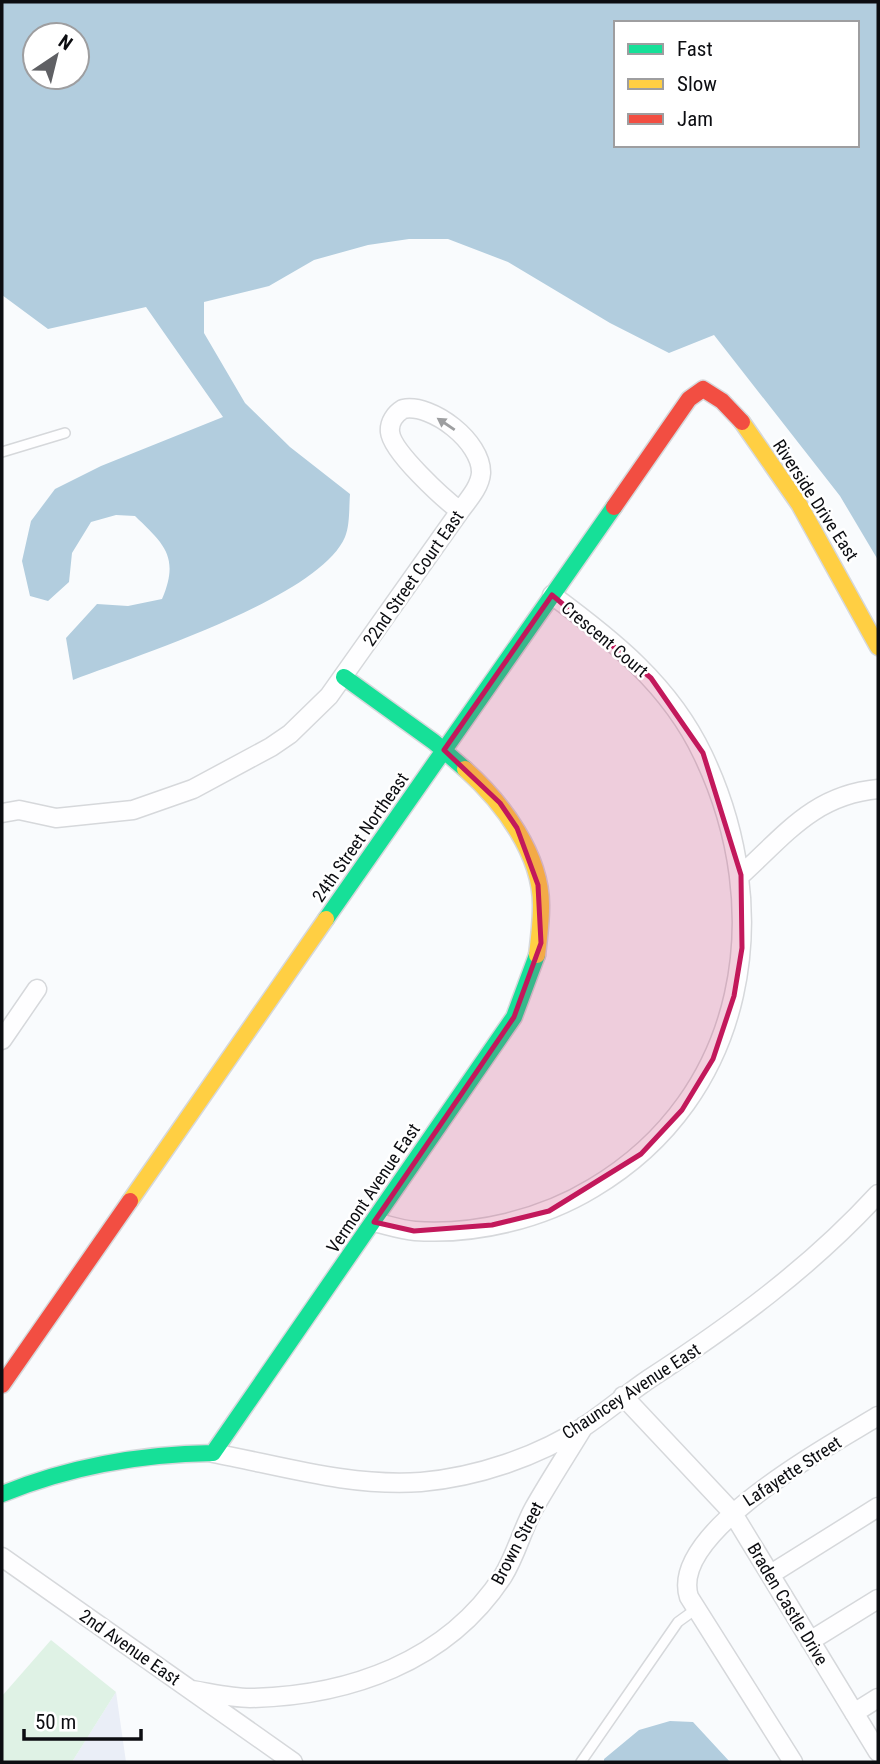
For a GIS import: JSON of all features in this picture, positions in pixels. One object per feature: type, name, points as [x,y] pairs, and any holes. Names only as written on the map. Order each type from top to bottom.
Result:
[{"type":"street","name":"24th Street Northeast","points":[[2,1385],[689,399],[703,389]]},
{"type":"street","name":"Riverside Drive East","points":[[703,389],[720,397],[787,485],[850,589],[878,647]]},
{"type":"street","name":"22nd Street Court East","points":[[2,813],[19,810],[56,818],[95,816],[171,799],[233,770],[271,747],[310,716],[344,677],[460,511],[480,479],[480,466],[475,453],[454,429],[443,421],[411,408],[398,412],[392,420],[390,431],[394,443],[437,492],[460,511]]},
{"type":"street","name":"Crescent Court","points":[[374,1223],[414,1231],[465,1229],[522,1219],[576,1198],[617,1174],[650,1145],[698,1087],[725,1030],[739,972],[741,875],[716,786],[703,753],[677,709],[623,649],[552,595]]},
{"type":"street","name":"Vermont Avenue East","points":[[213,1453],[514,1017],[528,988],[541,943],[542,916],[538,885],[517,828],[500,803],[444,750],[344,677]]},
{"type":"street","points":[[741,875],[818,806],[835,797],[878,789]]},
{"type":"street","points":[[2,1040],[37,989]]},
{"type":"street","name":"Chauncey Avenue East","points":[[213,1453],[347,1480],[422,1482],[479,1473],[584,1426],[623,1396],[750,1312],[841,1234],[878,1194]]},
{"type":"street","name":"Braden Castle Drive","points":[[623,1396],[732,1512],[878,1752]]},
{"type":"street","name":"Lafayette Street","points":[[793,1762],[696,1609],[687,1592],[688,1572],[732,1512],[760,1489],[878,1416]]},
{"type":"street","name":"Brown Street","points":[[192,1690],[248,1698],[303,1694],[368,1679],[416,1659],[436,1646],[482,1603],[503,1575],[534,1509],[584,1426]]},
{"type":"street","points":[[2,1494],[57,1472],[122,1457],[213,1453]]},
{"type":"street","points":[[771,1574],[878,1507]]},
{"type":"street","name":"2nd Avenue East","points":[[2,1557],[293,1762]]},
{"type":"street","points":[[810,1641],[878,1599]]},
{"type":"street","points":[[854,1713],[878,1698]]},
{"type":"lane","points":[[2,452],[65,433]]},
{"type":"lane","points":[[581,1762],[678,1622],[696,1609]]},
{"type":"highlighted area","points":[[552,595],[651,678],[703,753],[741,875],[742,948],[734,996],[713,1059],[682,1110],[641,1154],[549,1211],[492,1225],[414,1231],[374,1222],[514,1017],[541,943],[538,885],[517,828],[500,803],[444,750]]},
{"type":"shaded area","points":[[116,1692],[126,1762],[72,1762]]},
{"type":"green space","points":[[51,1640],[116,1692],[72,1762],[2,1762],[2,1696]]},
{"type":"water","points":[[2,2],[878,2],[878,560],[840,496],[714,335],[669,353],[610,323],[508,262],[448,239],[409,239],[368,245],[314,260],[269,286],[204,302],[204,333],[245,403],[290,447],[350,494],[349,522],[345,537],[328,560],[300,582],[264,603],[180,640],[73,680],[66,638],[97,604],[128,606],[162,599],[167,585],[169,562],[161,543],[135,516],[116,515],[91,522],[72,553],[69,582],[48,601],[30,596],[22,561],[31,521],[55,489],[101,466],[223,417],[146,307],[48,329],[2,295]]},
{"type":"water","points":[[670,1721],[693,1722],[730,1762],[604,1762],[604,1759],[639,1730]]},
{"type":"traffic: fast","points":[[326,919],[614,507]]},
{"type":"traffic: fast","points":[[344,677],[434,742],[465,769]]},
{"type":"traffic: fast","points":[[2,1494],[54,1476],[106,1463],[213,1453],[514,1017],[537,955]]},
{"type":"traffic: slow","points":[[742,422],[799,504],[878,647]]},
{"type":"traffic: slow","points":[[465,769],[506,813],[535,868],[541,907],[537,955]]},
{"type":"traffic: slow","points":[[130,1201],[326,919]]},
{"type":"traffic: jam","points":[[614,507],[689,399],[703,389],[722,401],[742,422]]},
{"type":"traffic: jam","points":[[2,1385],[130,1201]]}]
